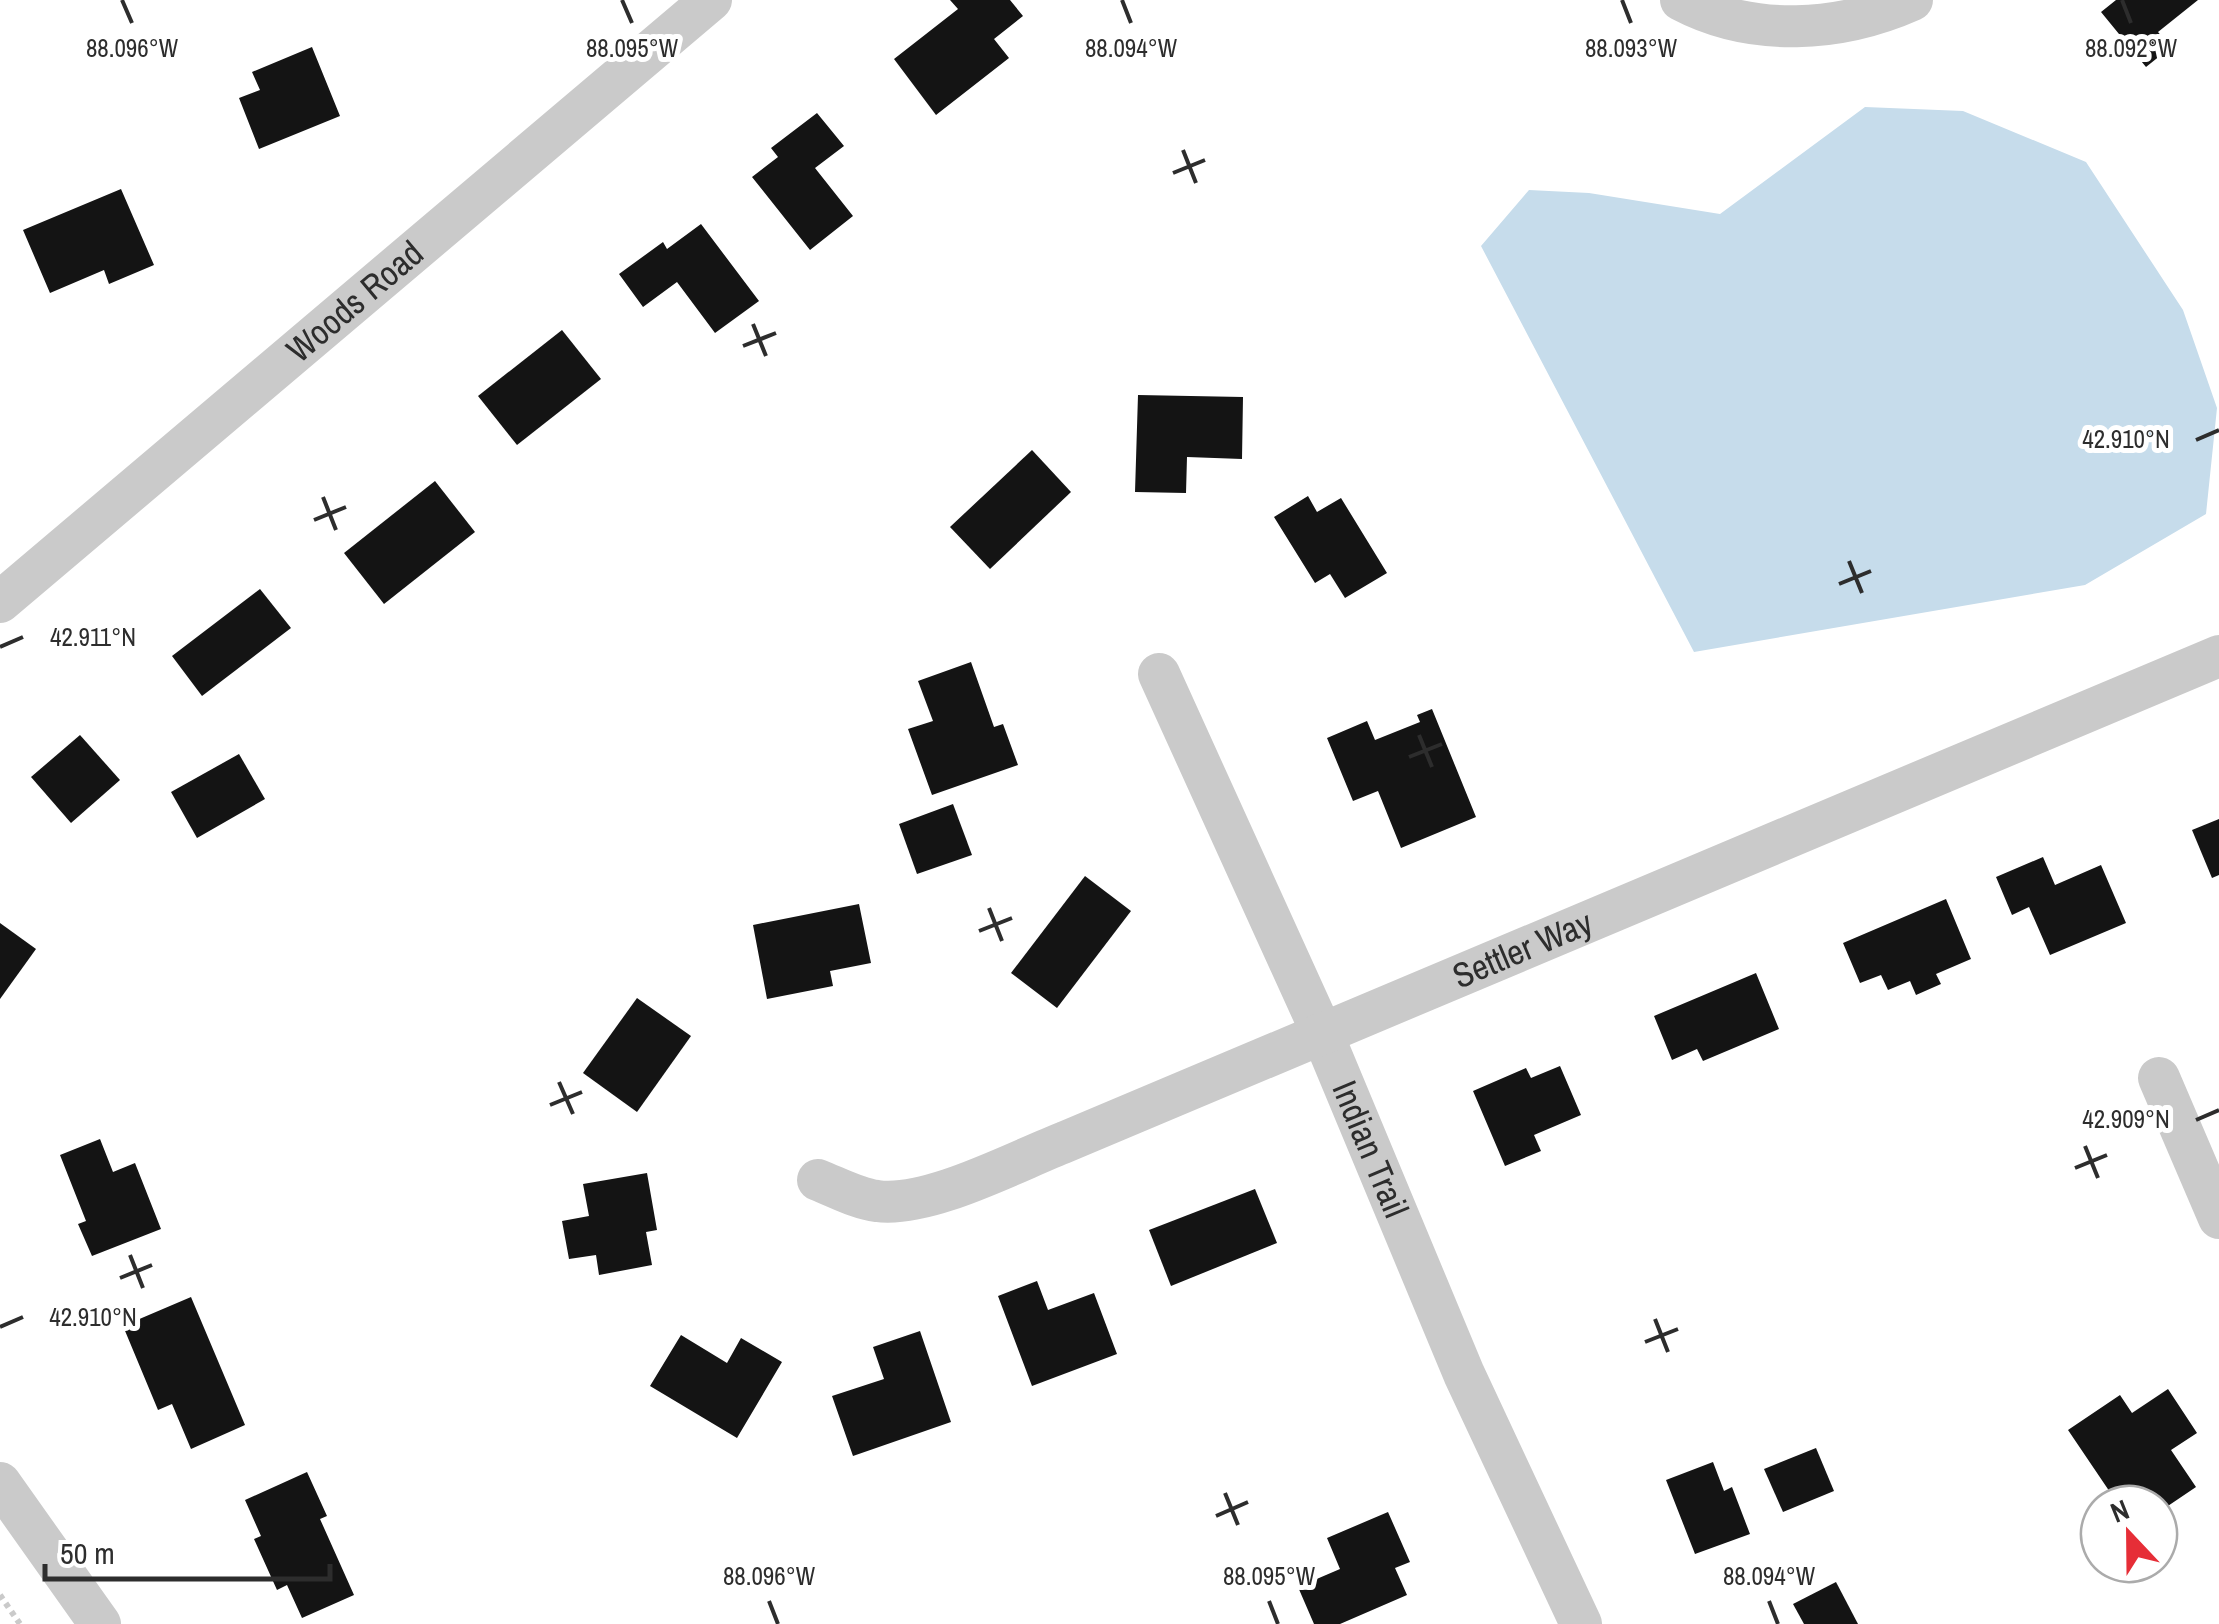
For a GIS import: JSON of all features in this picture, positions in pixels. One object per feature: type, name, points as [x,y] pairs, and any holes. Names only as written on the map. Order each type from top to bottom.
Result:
[{"type":"street","name":"Woods Road","points":[[0,602],[711,0]]},
{"type":"street","points":[[1681,0],[1742,20],[1794,28],[1837,24],[1912,0]]},
{"type":"street","name":"Settler Way","points":[[818,1180],[876,1201],[942,1190],[2219,656]]},
{"type":"street","name":"Indian Trail","points":[[1160,674],[1322,1033],[1464,1374],[1581,1624]]},
{"type":"street","points":[[2159,1078],[2219,1218]]},
{"type":"street","points":[[0,1483],[100,1624]]},
{"type":"path","points":[[0,1595],[20,1624]]},
{"type":"water","points":[[1865,107],[1963,111],[2086,162],[2183,310],[2217,408],[2206,514],[2085,585],[1694,652],[1481,246],[1529,190],[1589,193],[1720,214]]},
{"type":"building","points":[[950,0],[1010,0],[1023,16],[994,39],[1009,58],[936,115],[894,59],[958,9]]},
{"type":"building","points":[[2116,0],[2198,0],[2158,32],[2171,47],[2146,67],[2101,12]]},
{"type":"building","points":[[312,47],[340,116],[259,149],[239,98],[260,90],[252,72]]},
{"type":"building","points":[[817,113],[844,146],[815,168],[853,216],[810,250],[752,177],[778,157],[771,148]]},
{"type":"building","points":[[121,189],[154,265],[109,284],[104,270],[50,293],[23,230]]},
{"type":"building","points":[[701,224],[759,301],[715,333],[677,282],[643,307],[619,274],[663,242],[667,249]]},
{"type":"building","points":[[562,330],[601,379],[517,445],[478,396]]},
{"type":"building","points":[[1138,395],[1243,397],[1242,459],[1187,457],[1186,493],[1135,492]]},
{"type":"building","points":[[1032,450],[1071,492],[990,569],[950,527]]},
{"type":"building","points":[[435,481],[475,532],[384,604],[344,553]]},
{"type":"building","points":[[1308,496],[1317,512],[1341,498],[1387,573],[1345,598],[1330,574],[1315,583],[1274,517]]},
{"type":"building","points":[[260,589],[291,628],[202,696],[172,656]]},
{"type":"building","points":[[971,662],[994,727],[1003,724],[1018,765],[932,795],[908,729],[933,721],[918,681]]},
{"type":"building","points":[[1432,709],[1476,817],[1401,848],[1378,791],[1353,801],[1327,738],[1367,721],[1375,740],[1420,722],[1417,715]]},
{"type":"building","points":[[80,735],[120,780],[71,823],[31,777]]},
{"type":"building","points":[[239,754],[265,799],[197,838],[171,792]]},
{"type":"building","points":[[953,804],[972,855],[917,874],[899,824]]},
{"type":"building","points":[[2219,819],[2219,875],[2212,878],[2192,830]]},
{"type":"building","points":[[2043,857],[2055,885],[2101,865],[2126,923],[2050,955],[2029,907],[2012,915],[1996,877]]},
{"type":"building","points":[[1085,876],[1131,911],[1057,1008],[1011,973]]},
{"type":"building","points":[[1946,899],[1971,959],[1936,974],[1941,984],[1916,995],[1910,981],[1888,990],[1881,975],[1860,983],[1843,943]]},
{"type":"building","points":[[859,904],[871,963],[830,971],[833,986],[767,999],[753,925]]},
{"type":"building","points":[[0,923],[36,949],[0,999]]},
{"type":"building","points":[[1756,973],[1779,1029],[1703,1061],[1697,1049],[1672,1060],[1654,1016]]},
{"type":"building","points":[[637,998],[691,1036],[637,1112],[583,1073]]},
{"type":"building","points":[[1560,1066],[1581,1115],[1534,1135],[1541,1151],[1505,1166],[1473,1091],[1526,1068],[1531,1078]]},
{"type":"building","points":[[100,1139],[113,1172],[135,1163],[161,1229],[92,1256],[78,1224],[86,1221],[60,1155]]},
{"type":"building","points":[[647,1173],[657,1230],[646,1232],[652,1265],[599,1275],[596,1255],[569,1259],[562,1221],[589,1216],[583,1184]]},
{"type":"building","points":[[1255,1189],[1277,1243],[1171,1286],[1149,1230]]},
{"type":"building","points":[[1037,1281],[1048,1310],[1094,1293],[1117,1354],[1032,1386],[998,1296]]},
{"type":"building","points":[[191,1297],[245,1425],[191,1449],[172,1404],[158,1410],[123,1326]]},
{"type":"building","points":[[920,1331],[951,1422],[853,1456],[832,1396],[884,1379],[873,1347]]},
{"type":"building","points":[[681,1335],[727,1363],[741,1338],[782,1362],[737,1438],[650,1386]]},
{"type":"building","points":[[2168,1389],[2197,1433],[2171,1450],[2196,1487],[2179,1498],[2179,1484],[2104,1484],[2068,1430],[2120,1395],[2132,1413]]},
{"type":"building","points":[[1816,1448],[1834,1491],[1783,1512],[1764,1469]]},
{"type":"building","points":[[1713,1462],[1724,1491],[1732,1487],[1750,1534],[1695,1554],[1666,1480]]},
{"type":"building","points":[[307,1472],[327,1516],[320,1519],[354,1595],[302,1618],[287,1585],[277,1590],[254,1539],[261,1536],[245,1500]]},
{"type":"building","points":[[1388,1512],[1410,1562],[1395,1568],[1407,1595],[1340,1624],[1314,1624],[1298,1587],[1340,1569],[1327,1538]]},
{"type":"building","points":[[1836,1582],[1858,1624],[1804,1624],[1793,1604]]}]
